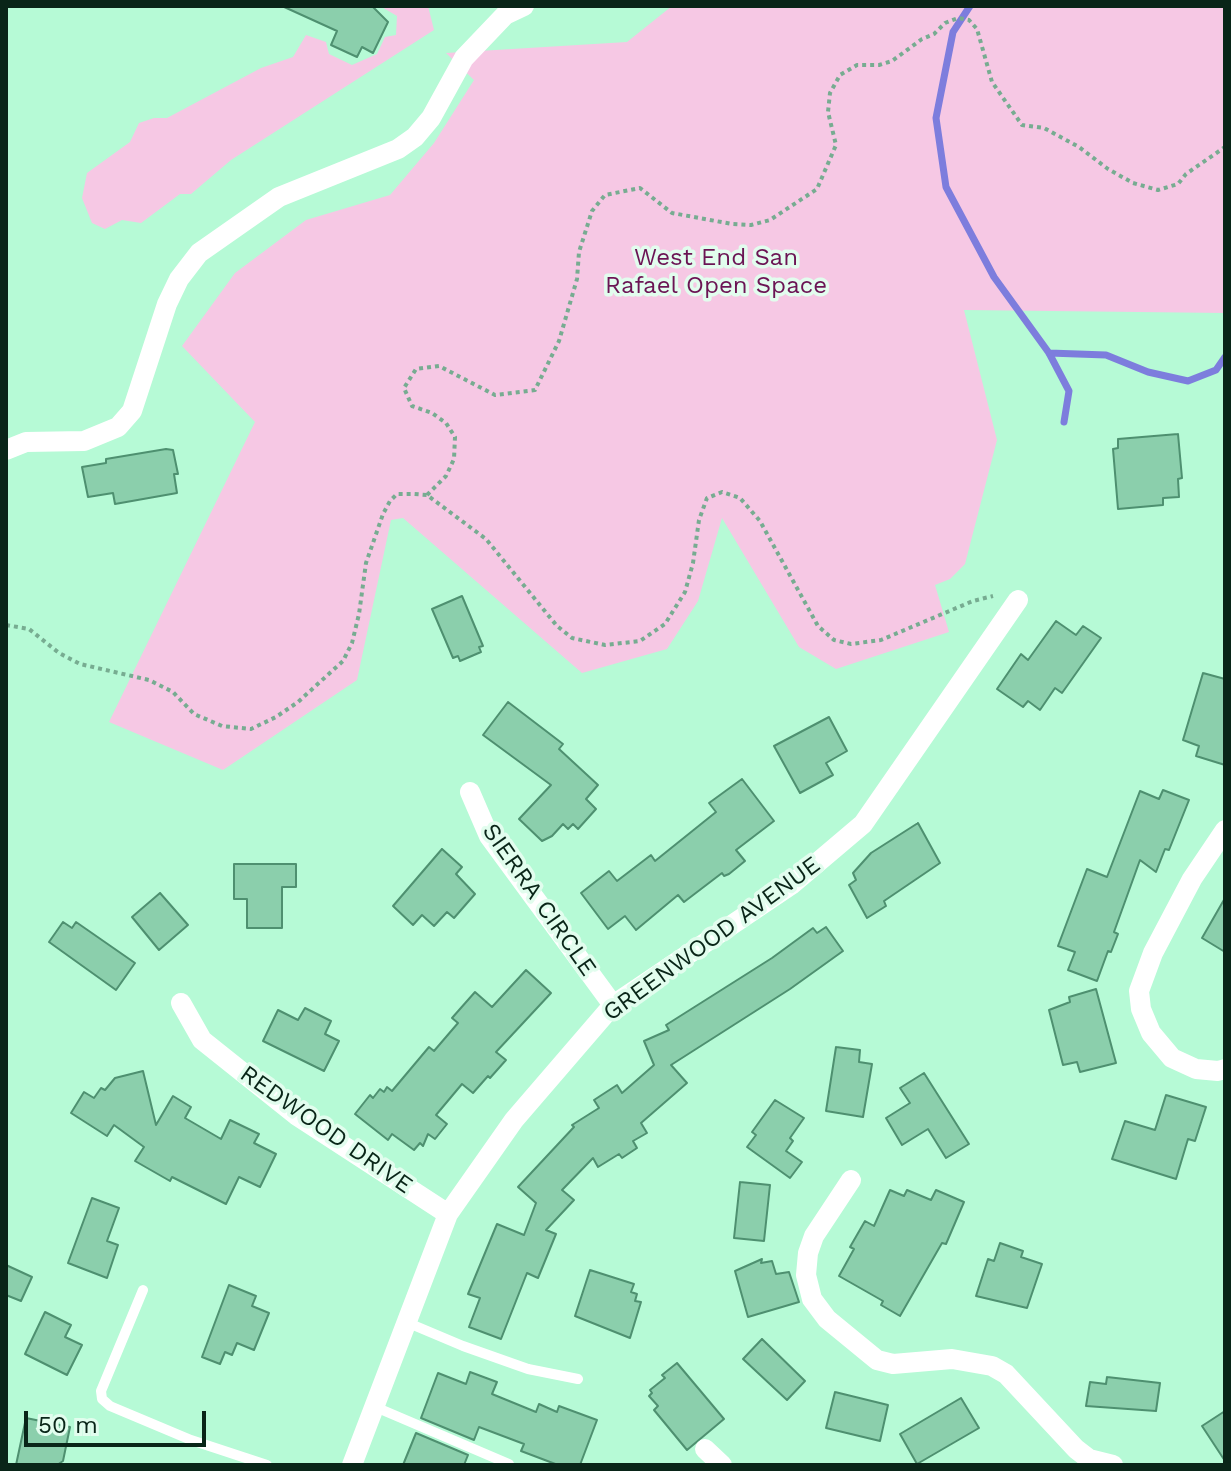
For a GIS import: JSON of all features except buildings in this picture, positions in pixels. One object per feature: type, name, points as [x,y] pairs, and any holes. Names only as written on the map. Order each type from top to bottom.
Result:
[{"type":"street","points":[[6,450],[26,442],[84,441],[118,427],[132,411],[167,304],[179,279],[199,253],[279,197],[398,149],[415,137],[431,118],[464,58],[505,15],[524,6]]},
{"type":"street","name":"GREENWOOD AVENUE","points":[[352,1465],[448,1214],[514,1120],[613,1005],[791,885],[863,824],[1018,600]]},
{"type":"street","name":"SIERRA CIRCLE","points":[[470,792],[489,836],[613,1005]]},
{"type":"street","points":[[1225,830],[1192,879],[1153,953],[1139,991],[1141,1009],[1151,1033],[1172,1058],[1196,1069],[1225,1069]]},
{"type":"street","name":"REDWOOD DRIVE","points":[[181,1003],[202,1040],[296,1115],[448,1214]]},
{"type":"street","points":[[851,1180],[814,1236],[808,1253],[806,1275],[812,1299],[827,1319],[877,1360],[905,1365],[952,1359],[992,1366],[1006,1374],[1076,1449],[1089,1459],[1113,1465]]},
{"type":"street","points":[[705,1449],[722,1465]]},
{"type":"lane","points":[[143,1290],[101,1391],[102,1399],[110,1406],[191,1440],[267,1465]]},
{"type":"lane","points":[[406,1322],[528,1369],[578,1379]]},
{"type":"lane","points":[[373,1406],[509,1464]]},
{"type":"path","points":[[427,495],[446,476],[454,459],[455,437],[446,423],[432,413],[412,406],[404,388],[416,369],[439,366],[495,395],[535,390],[559,341],[577,279],[579,252],[592,211],[605,195],[640,188],[672,213],[732,224],[751,225],[770,220],[817,189],[822,180],[836,145],[828,112],[830,93],[840,75],[857,65],[879,65],[892,61],[934,34],[945,23],[958,18],[969,20],[977,29],[992,82],[1022,125],[1044,128],[1133,183],[1158,190],[1178,184],[1186,174],[1225,147]]},
{"type":"path","points":[[6,625],[29,629],[59,653],[80,664],[149,680],[173,692],[194,714],[222,726],[251,729],[298,702],[343,661],[352,643],[359,614],[366,563],[390,501],[397,494],[427,495],[486,539],[557,626],[572,638],[605,645],[640,641],[665,624],[685,592],[699,520],[707,498],[722,492],[740,498],[760,521],[818,626],[834,640],[851,644],[881,640],[973,601],[1000,594],[1018,600]]},
{"type":"green space","points":[[380,6],[428,6],[434,30],[231,160],[191,194],[180,194],[141,223],[122,220],[105,229],[92,223],[82,198],[87,173],[130,142],[139,123],[167,118],[261,68],[293,57],[306,35],[326,42],[329,54],[352,65],[377,54],[385,37],[396,35],[397,16]]},
{"type":"green space","name":"West End San Rafael Open Space","points":[[672,6],[1225,6],[1225,313],[964,310],[997,440],[965,564],[950,579],[935,585],[949,632],[836,669],[799,647],[722,518],[698,601],[667,649],[582,673],[403,518],[391,520],[357,680],[223,770],[109,722],[255,422],[182,346],[235,273],[306,220],[390,195],[434,143],[474,80],[446,53],[627,42]]},
{"type":"waterway","points":[[970,6],[953,32],[936,118],[946,187],[994,277],[1049,353],[1069,391],[1064,422]]},
{"type":"waterway","points":[[1049,353],[1106,355],[1148,372],[1188,381],[1216,370],[1225,357]]}]
